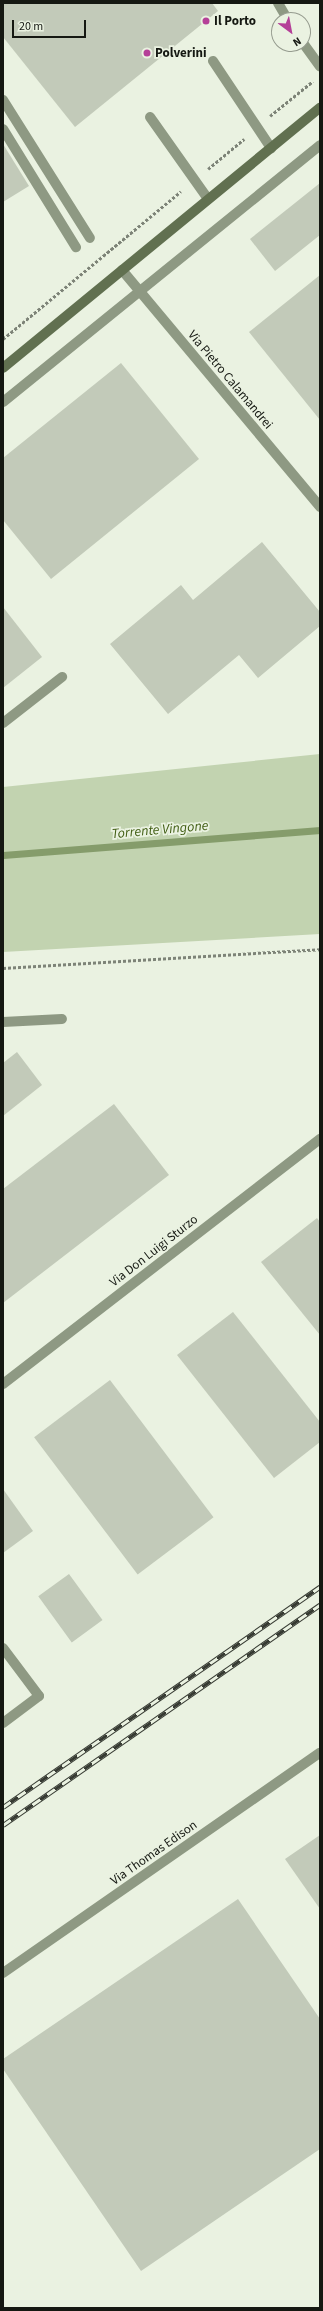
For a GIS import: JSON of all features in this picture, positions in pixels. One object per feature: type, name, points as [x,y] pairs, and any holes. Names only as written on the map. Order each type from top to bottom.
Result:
[{"type":"main road","points":[[3,368],[320,108]]},
{"type":"street","points":[[278,3],[283,12]]},
{"type":"street","points":[[310,52],[320,66]]},
{"type":"street","points":[[213,61],[271,148]]},
{"type":"street","points":[[3,100],[90,238]]},
{"type":"street","points":[[150,117],[208,199]]},
{"type":"street","points":[[3,129],[76,247]]},
{"type":"street","points":[[3,402],[320,145]]},
{"type":"street","name":"Via Pietro Calamandrei","points":[[122,270],[320,507]]},
{"type":"street","points":[[3,723],[62,677]]},
{"type":"street","points":[[3,1022],[62,1019]]},
{"type":"street","name":"Via Don Luigi Sturzo","points":[[3,1384],[320,1140]]},
{"type":"street","points":[[3,1648],[39,1696],[3,1723]]},
{"type":"street","name":"Via Thomas Edison","points":[[3,1973],[320,1753]]},
{"type":"path","points":[[3,339],[320,76]]},
{"type":"path","points":[[3,968],[320,949]]},
{"type":"green space","points":[[320,754],[320,934],[3,952],[3,787]]},
{"type":"building","points":[[3,3],[212,3],[218,11],[75,127],[3,37]]},
{"type":"building","points":[[3,144],[29,186],[3,202]]},
{"type":"building","points":[[320,183],[320,235],[275,271],[250,239]]},
{"type":"building","points":[[320,275],[320,420],[249,332]]},
{"type":"building","points":[[121,363],[199,459],[51,579],[3,520],[3,458]]},
{"type":"building","points":[[262,542],[320,612],[320,626],[258,678],[239,655],[168,714],[110,644],[181,585],[193,600]]},
{"type":"building","points":[[3,607],[42,657],[3,688]]},
{"type":"building","points":[[17,1052],[42,1085],[3,1116],[3,1063]]},
{"type":"building","points":[[114,1104],[169,1175],[3,1303],[3,1189]]},
{"type":"building","points":[[317,1218],[320,1222],[320,1335],[261,1262]]},
{"type":"building","points":[[233,1312],[320,1422],[320,1442],[274,1478],[177,1355]]},
{"type":"building","points":[[110,1380],[214,1517],[138,1575],[34,1437]]},
{"type":"building","points":[[3,1489],[33,1531],[3,1553]]},
{"type":"building","points":[[69,1574],[103,1620],[72,1642],[38,1596]]},
{"type":"building","points":[[320,1835],[320,1909],[285,1859]]},
{"type":"building","points":[[238,1899],[320,2019],[320,2149],[141,2271],[3,2069],[3,2059]]},
{"type":"waterway","name":"Torrente Vingone","points":[[3,855],[320,830]]},
{"type":"railway","points":[[3,1807],[320,1587]]},
{"type":"railway","points":[[3,1825],[320,1605]]},
{"type":"place","name":"Il Porto","points":[[206,21]]},
{"type":"place","name":"Polverini","points":[[147,53]]}]
